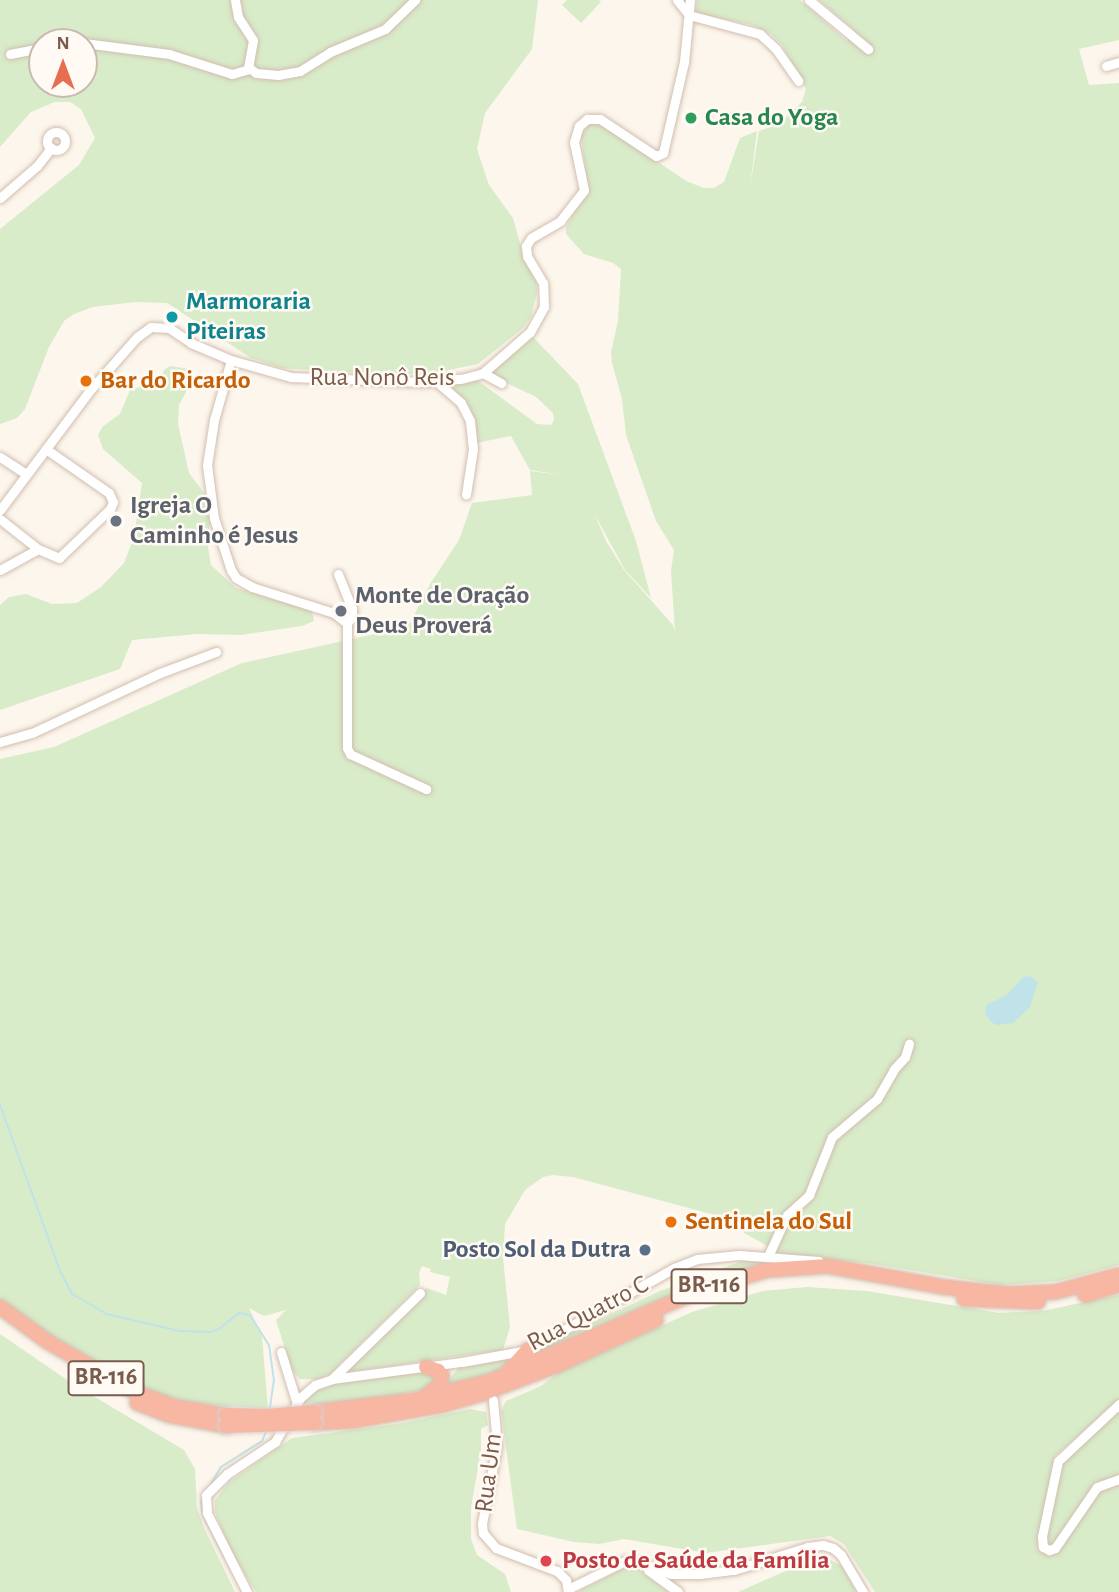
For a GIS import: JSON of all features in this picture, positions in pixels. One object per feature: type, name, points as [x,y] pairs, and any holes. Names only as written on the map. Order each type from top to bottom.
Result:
[{"type":"highway","name":"BR-116","points":[[315,1418],[414,1400],[505,1376],[700,1290],[767,1270],[828,1266],[964,1290],[1008,1294],[1055,1292],[1119,1275]]},
{"type":"highway","name":"BR-116","points":[[0,1317],[77,1371],[135,1403],[167,1415],[226,1420],[268,1416],[352,1421],[464,1399],[547,1369],[718,1293],[777,1277],[811,1274],[848,1276],[970,1300],[1009,1303],[1067,1299],[1119,1285]]},
{"type":"highway","name":"BR-116","points":[[0,1307],[48,1342],[133,1391],[175,1407],[226,1420]]},
{"type":"highway","points":[[505,1376],[533,1346]]},
{"type":"highway","points":[[414,1400],[433,1391],[442,1382],[438,1371],[426,1367]]},
{"type":"highway","points":[[464,1399],[493,1400],[547,1369]]},
{"type":"street","points":[[236,0],[238,18],[253,40],[248,62],[250,69]]},
{"type":"street","points":[[98,45],[169,54],[232,74],[250,69],[278,75],[300,71],[330,52],[385,29],[415,0]]},
{"type":"street","points":[[677,0],[690,15],[760,34],[776,49],[798,81]]},
{"type":"street","points":[[690,0],[690,15]]},
{"type":"street","points":[[808,0],[868,49]]},
{"type":"street","name":"Rua Nonô Reis","points":[[0,510],[5,496],[26,474],[98,381],[148,328],[169,328],[191,343],[231,360],[298,377],[436,381],[483,373],[530,332],[544,307],[543,284],[527,256],[526,246],[531,238],[560,221],[584,190],[574,142],[579,126],[590,118],[604,120],[657,156],[663,153],[684,62],[690,15]]},
{"type":"street","points":[[10,54],[28,51]]},
{"type":"street","points":[[1106,66],[1119,62]]},
{"type":"street","points":[[0,198],[37,166],[51,148]]},
{"type":"street","points":[[231,360],[214,420],[207,465],[215,518],[231,570],[236,578],[248,586],[334,614],[347,623]]},
{"type":"street","points":[[483,373],[501,383]]},
{"type":"street","points":[[436,381],[461,403],[470,421],[473,449],[466,494]]},
{"type":"street","points":[[0,519],[38,549],[53,557],[64,557],[113,502],[109,493],[46,449]]},
{"type":"street","points":[[0,457],[26,474]]},
{"type":"street","points":[[0,570],[38,549]]},
{"type":"street","points":[[338,574],[352,610],[352,617],[347,623],[347,748],[350,754],[426,789]]},
{"type":"street","points":[[0,742],[32,733],[160,673],[216,652]]},
{"type":"street","points":[[769,1254],[787,1215],[809,1195],[832,1137],[877,1099],[894,1069],[905,1057],[909,1044]]},
{"type":"street","name":"Rua Quatro C","points":[[247,1592],[206,1508],[205,1499],[210,1490],[227,1474],[265,1450],[278,1438],[308,1390],[332,1378],[426,1367],[533,1346],[674,1268],[708,1256],[758,1256],[838,1262],[964,1290]]},
{"type":"street","points":[[332,1378],[370,1337],[420,1293]]},
{"type":"street","points":[[281,1352],[297,1404]]},
{"type":"street","name":"Rua Um","points":[[493,1400],[498,1445],[482,1530],[493,1546],[560,1574],[568,1590]]},
{"type":"street","points":[[1119,1404],[1058,1461],[1042,1536],[1043,1547],[1049,1550],[1055,1548],[1097,1487],[1119,1479]]},
{"type":"street","points":[[568,1590],[622,1562],[635,1561],[671,1574],[700,1574],[748,1566],[808,1546],[829,1546],[841,1555],[863,1592]]},
{"type":"street","points":[[635,1561],[678,1592]]},
{"type":"green space","points":[[0,0],[538,0],[532,49],[485,113],[477,149],[489,185],[513,218],[523,254],[536,279],[537,293],[531,317],[523,328],[478,364],[428,374],[376,374],[281,368],[251,358],[167,303],[135,302],[93,307],[64,321],[49,347],[25,409],[17,418],[0,424],[0,229],[79,165],[95,138],[81,109],[70,102],[55,102],[31,112],[0,147]]},
{"type":"green space","points":[[567,0],[601,2],[581,23],[562,5]]},
{"type":"green space","points":[[697,0],[800,0],[847,41],[854,30],[819,0],[1119,0],[1119,40],[1079,49],[1089,85],[1119,83],[1119,1265],[1058,1281],[1001,1285],[867,1263],[794,1257],[780,1253],[744,1233],[745,1223],[573,1177],[553,1175],[543,1177],[525,1190],[505,1224],[503,1258],[510,1327],[503,1350],[342,1373],[427,1288],[446,1295],[450,1277],[430,1272],[431,1269],[422,1266],[419,1273],[420,1285],[330,1374],[318,1379],[300,1379],[292,1371],[276,1320],[286,1310],[264,1316],[249,1308],[262,1336],[268,1409],[192,1403],[157,1396],[106,1373],[0,1302],[0,759],[54,747],[242,663],[375,634],[410,623],[430,584],[459,540],[472,503],[532,495],[530,471],[562,475],[530,470],[511,436],[476,443],[475,430],[442,384],[477,380],[537,424],[551,425],[554,420],[553,413],[536,397],[486,373],[531,335],[578,384],[636,541],[651,598],[625,570],[595,515],[606,541],[624,570],[673,625],[675,632],[671,571],[674,550],[656,521],[626,435],[622,399],[612,363],[621,269],[613,263],[584,254],[566,234],[566,227],[588,188],[581,135],[589,124],[604,125],[686,181],[704,188],[714,188],[724,182],[740,138],[757,131],[750,187],[759,131],[779,124],[802,102],[806,89],[782,45],[771,34],[753,25],[696,13]]},
{"type":"green space","points":[[171,366],[188,369],[192,375],[191,383],[179,405],[178,424],[189,473],[208,498],[211,520],[207,541],[211,565],[236,588],[312,611],[314,621],[302,626],[241,635],[197,634],[132,640],[120,669],[0,710],[0,605],[9,597],[26,594],[52,604],[77,603],[101,587],[124,563],[134,537],[142,483],[103,449],[98,435],[102,427],[120,414],[130,390],[157,382],[165,369]]},
{"type":"green space","points":[[742,1261],[767,1263],[527,1358],[538,1348],[660,1291]]},
{"type":"green space","points":[[807,1287],[867,1291],[999,1313],[1042,1311],[1119,1295],[1119,1400],[1055,1456],[1037,1543],[1038,1549],[1048,1554],[1096,1493],[1119,1484],[1119,1592],[875,1592],[844,1544],[830,1536],[706,1553],[624,1539],[599,1544],[574,1542],[517,1529],[501,1411],[506,1401],[541,1386],[559,1372],[692,1312],[763,1291]]},
{"type":"green space","points":[[0,1334],[73,1384],[184,1450],[195,1469],[197,1508],[204,1528],[235,1592],[0,1592]]},
{"type":"green space","points":[[502,1358],[509,1362],[503,1371],[444,1386],[459,1367]]},
{"type":"green space","points":[[427,1371],[433,1374],[435,1379],[429,1389],[298,1412],[306,1398],[329,1384]]},
{"type":"green space","points":[[470,1409],[486,1412],[488,1425],[481,1429],[481,1452],[471,1507],[471,1539],[477,1555],[505,1574],[511,1592],[256,1592],[231,1551],[215,1512],[215,1500],[229,1482],[292,1438],[403,1423]]},
{"type":"green space","points":[[1119,1410],[1119,1478],[1102,1482],[1052,1545],[1048,1545],[1045,1539],[1064,1459]]},
{"type":"green space","points":[[822,1555],[843,1567],[856,1592],[738,1592]]},
{"type":"green space","points":[[628,1566],[638,1569],[668,1592],[578,1592]]},
{"type":"water","points":[[1030,976],[1038,982],[1030,1007],[1013,1023],[997,1025],[991,1022],[985,1013],[986,1005],[1007,995],[1023,977]]},
{"type":"waterway","points":[[0,1105],[60,1271],[72,1294],[106,1314],[180,1331],[210,1332],[219,1329],[239,1313],[250,1315],[269,1345],[274,1379],[270,1409]]},
{"type":"waterway","points":[[211,1484],[221,1467],[262,1441],[266,1432]]},
{"type":"waterway","points":[[201,1501],[203,1515],[224,1556]]},
{"type":"place","name":"Casa do Yoga","points":[[691,118]]},
{"type":"place","name":"Marmoraria Piteiras","points":[[172,317]]},
{"type":"place","name":"Bar do Ricardo","points":[[86,381]]},
{"type":"place","name":"Igreja O Caminho é Jesus","points":[[116,521]]},
{"type":"place","name":"Monte de Oração Deus Proverá","points":[[341,611]]},
{"type":"place","name":"Sentinela do Sul","points":[[671,1222]]},
{"type":"place","name":"Posto Sol da Dutra","points":[[645,1250]]},
{"type":"place","name":"Posto de Saúde da Família","points":[[546,1561]]}]
